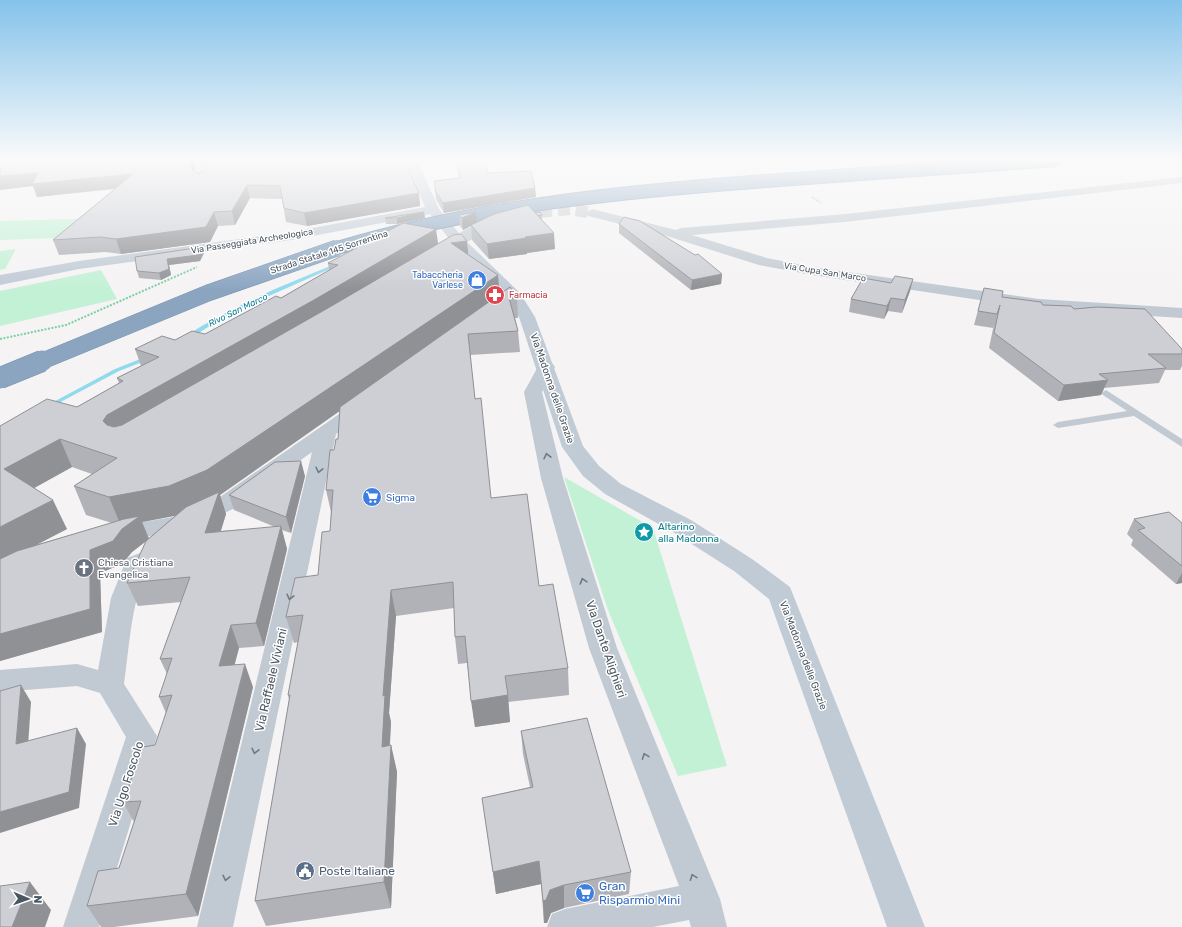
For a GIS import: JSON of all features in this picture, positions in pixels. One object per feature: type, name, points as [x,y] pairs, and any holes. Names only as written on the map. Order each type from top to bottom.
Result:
[{"type":"highway","name":"Strada Statale 145 Sorrentina","points":[[0,378],[259,274],[366,239],[475,213],[534,203]]},
{"type":"main road","name":"Via Madonna delle Grazie","points":[[430,203],[457,247],[507,300],[528,317],[573,447],[591,471],[613,489],[682,526],[743,565],[781,594],[906,927]]},
{"type":"main road","name":"Via Passeggiata Archeologica","points":[[0,280],[78,265],[291,236],[433,210]]},
{"type":"street","points":[[672,233],[845,218],[976,203]]},
{"type":"street","points":[[457,247],[477,229],[512,216],[540,212]]},
{"type":"street","name":"Via Cupa San Marco","points":[[592,213],[672,233],[764,262],[812,271],[1039,304],[1182,313]]},
{"type":"street","name":"Via Dante Alighieri","points":[[546,367],[533,392],[552,478],[603,648],[705,913]]},
{"type":"street","points":[[0,681],[77,675],[110,685],[124,598],[136,564],[185,523],[225,504],[372,399]]},
{"type":"street","name":"Via Raffaele Viviani","points":[[214,927],[327,432]]},
{"type":"street","points":[[98,538],[185,523]]},
{"type":"street","name":"Via Ugo Foscolo","points":[[81,927],[142,736],[110,685]]},
{"type":"street","points":[[565,927],[705,913]]},
{"type":"lane","points":[[1106,393],[1182,444]]},
{"type":"lane","points":[[1058,425],[1136,413]]},
{"type":"path","points":[[0,339],[66,325],[197,266]]},
{"type":"green space","points":[[79,219],[57,238],[0,240],[0,221]]},
{"type":"green space","points":[[16,249],[5,269],[0,270],[0,251]]},
{"type":"green space","points":[[101,270],[117,299],[0,326],[0,291]]},
{"type":"green space","points":[[564,477],[653,528],[727,766],[678,776],[608,610]]},
{"type":"building","points":[[98,203],[236,203],[232,211],[214,212],[206,227],[116,239],[100,237],[53,240]]},
{"type":"building","points":[[283,203],[360,203],[304,213],[284,208]]},
{"type":"building","points":[[528,205],[554,233],[487,244],[471,225],[494,214]]},
{"type":"building","points":[[424,212],[397,218],[385,218]]},
{"type":"building","points":[[476,212],[462,218],[459,215]]},
{"type":"building","points":[[540,212],[542,216],[535,213]]},
{"type":"building","points":[[624,217],[640,221],[695,255],[698,254],[722,274],[692,280],[619,224]]},
{"type":"building","points":[[403,223],[436,229],[314,300],[107,415],[103,421],[107,425],[114,427],[122,425],[453,235],[461,234],[467,241],[451,243],[498,275],[207,470],[169,486],[109,497],[74,486],[117,458],[60,439],[4,469],[53,500],[0,527],[0,426],[47,399],[77,407],[123,381],[117,378],[159,357],[135,349],[162,336],[175,340],[192,331],[205,334],[276,296],[281,298],[338,265],[328,263]]},
{"type":"building","points":[[202,247],[198,255],[167,259],[169,269],[159,273],[137,271],[135,257]]},
{"type":"building","points":[[895,276],[913,279],[905,300],[891,298],[887,306],[851,299],[863,278],[891,283]]},
{"type":"building","points":[[510,287],[517,298],[509,298],[518,331],[468,334],[475,399],[481,398],[491,498],[527,494],[539,586],[553,584],[568,668],[505,676],[508,695],[471,701],[465,636],[455,637],[453,582],[391,590],[383,696],[385,695],[382,747],[391,745],[384,882],[255,901],[290,695],[288,695],[303,615],[286,617],[295,578],[318,575],[322,532],[330,531],[333,490],[326,490],[330,450],[334,450],[336,439],[338,439],[340,407]]},
{"type":"building","points":[[984,288],[1003,291],[1002,297],[1041,302],[1043,305],[1071,306],[1074,309],[1097,307],[1145,309],[1182,349],[1182,354],[1148,354],[1166,368],[1099,374],[1108,380],[1064,385],[994,333],[1000,305],[997,314],[978,311]]},
{"type":"building","points":[[301,461],[286,517],[229,495],[275,462]]},
{"type":"building","points":[[219,492],[205,533],[281,526],[256,623],[231,625],[219,666],[245,664],[186,894],[87,906],[98,871],[119,868],[141,801],[123,802],[143,747],[155,745],[172,695],[159,697],[172,658],[160,659],[190,577],[127,583],[146,541],[186,507]]},
{"type":"building","points":[[1169,512],[1182,523],[1182,566],[1138,530],[1145,528],[1134,519]]},
{"type":"building","points":[[140,516],[122,529],[113,541],[90,550],[90,609],[0,634],[0,559],[17,551],[124,519]]},
{"type":"building","points":[[21,685],[16,744],[77,728],[69,792],[0,812],[0,691]]},
{"type":"building","points":[[587,718],[631,872],[564,885],[550,890],[546,900],[543,901],[539,861],[493,872],[482,798],[533,787],[521,731]]},
{"type":"building","points":[[30,882],[12,927],[0,927],[0,886]]},
{"type":"waterway","name":"Rivo San Marco","points":[[189,337],[242,306],[337,265]]},
{"type":"waterway","name":"Rivo San Marco","points":[[49,406],[117,370],[148,358]]},
{"type":"tunnel","points":[[540,212],[570,209],[592,213]]},
{"type":"place","name":"Tabaccheria Varlese","points":[[477,280]]},
{"type":"place","name":"Farmacia","points":[[495,295]]},
{"type":"place","name":"Sigma","points":[[372,497]]},
{"type":"place","name":"Altarino alla Madonna","points":[[644,532]]},
{"type":"place","name":"Chiesa Cristiana Evangelica","points":[[84,568]]},
{"type":"place","name":"Poste Italiane","points":[[305,871]]},
{"type":"place","name":"Gran Risparmio Mini","points":[[585,893]]}]
